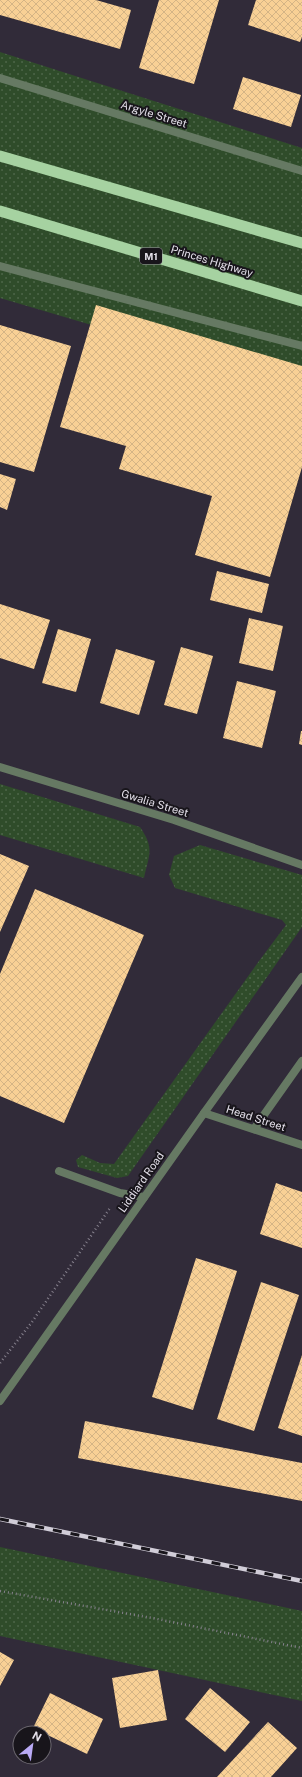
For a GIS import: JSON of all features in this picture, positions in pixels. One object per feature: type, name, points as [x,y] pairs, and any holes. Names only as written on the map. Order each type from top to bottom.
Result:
[{"type":"highway","points":[[0,156],[302,243]]},
{"type":"highway","name":"Princes Highway","points":[[0,211],[302,301]]},
{"type":"street","name":"Argyle Street","points":[[0,78],[302,171]]},
{"type":"street","points":[[0,266],[302,346]]},
{"type":"street","name":"Gwalia Street","points":[[0,768],[174,820],[302,865]]},
{"type":"street","name":"Liddiard Road","points":[[0,1401],[302,977]]},
{"type":"street","points":[[254,1129],[302,1061]]},
{"type":"street","name":"Head Street","points":[[204,1113],[302,1145]]},
{"type":"street","points":[[59,1171],[120,1193],[144,1197]]},
{"type":"path","points":[[0,1363],[32,1322],[120,1193]]},
{"type":"path","points":[[0,1591],[152,1618],[302,1648]]},
{"type":"green space","points":[[0,52],[302,148],[302,387],[0,298]]},
{"type":"green space","points":[[0,784],[140,827],[148,841],[150,852],[144,878],[0,835]]},
{"type":"green space","points":[[200,845],[302,875],[302,927],[128,1176],[117,1178],[78,1167],[76,1160],[82,1155],[100,1163],[114,1164],[286,925],[282,920],[175,888],[169,875],[174,856]]},
{"type":"green space","points":[[0,1547],[302,1611],[302,1701],[0,1636]]},
{"type":"building","points":[[0,0],[96,0],[131,10],[120,49],[0,15]]},
{"type":"building","points":[[159,0],[219,0],[194,84],[139,68]]},
{"type":"building","points":[[256,0],[302,0],[302,37],[300,42],[248,25]]},
{"type":"building","points":[[243,77],[301,95],[291,127],[233,109]]},
{"type":"building","points":[[96,305],[302,366],[302,467],[270,577],[195,555],[212,496],[119,469],[126,446],[60,427]]},
{"type":"building","points":[[0,325],[71,346],[34,472],[0,462]]},
{"type":"building","points":[[0,474],[16,479],[7,510],[0,507]]},
{"type":"building","points":[[217,571],[269,584],[262,613],[210,600]]},
{"type":"building","points":[[0,604],[50,620],[34,669],[0,658]]},
{"type":"building","points":[[249,618],[283,626],[273,671],[239,663]]},
{"type":"building","points":[[58,629],[91,639],[76,692],[42,683]]},
{"type":"building","points":[[181,647],[213,656],[197,714],[164,705]]},
{"type":"building","points":[[116,649],[155,661],[139,715],[100,703]]},
{"type":"building","points":[[237,681],[276,691],[262,748],[223,738]]},
{"type":"building","points":[[302,731],[302,745],[299,744]]},
{"type":"building","points":[[0,854],[29,866],[0,932]]},
{"type":"building","points":[[35,889],[144,935],[64,1123],[0,1096],[0,974]]},
{"type":"building","points":[[276,1183],[302,1192],[302,1248],[260,1234]]},
{"type":"building","points":[[196,1258],[237,1271],[193,1410],[152,1397]]},
{"type":"building","points":[[261,1282],[299,1295],[254,1431],[217,1419]]},
{"type":"building","points":[[302,1355],[302,1436],[278,1428]]},
{"type":"building","points":[[85,1421],[302,1463],[302,1501],[78,1458]]},
{"type":"building","points":[[0,1652],[14,1660],[0,1686]]},
{"type":"building","points":[[158,1670],[167,1720],[120,1728],[112,1678]]},
{"type":"building","points":[[210,1688],[250,1722],[225,1752],[185,1719]]},
{"type":"building","points":[[50,1693],[103,1719],[87,1754],[52,1737],[52,1725],[34,1725]]},
{"type":"building","points":[[268,1722],[297,1748],[271,1777],[217,1777]]},
{"type":"railway","points":[[0,1519],[302,1581]]}]
